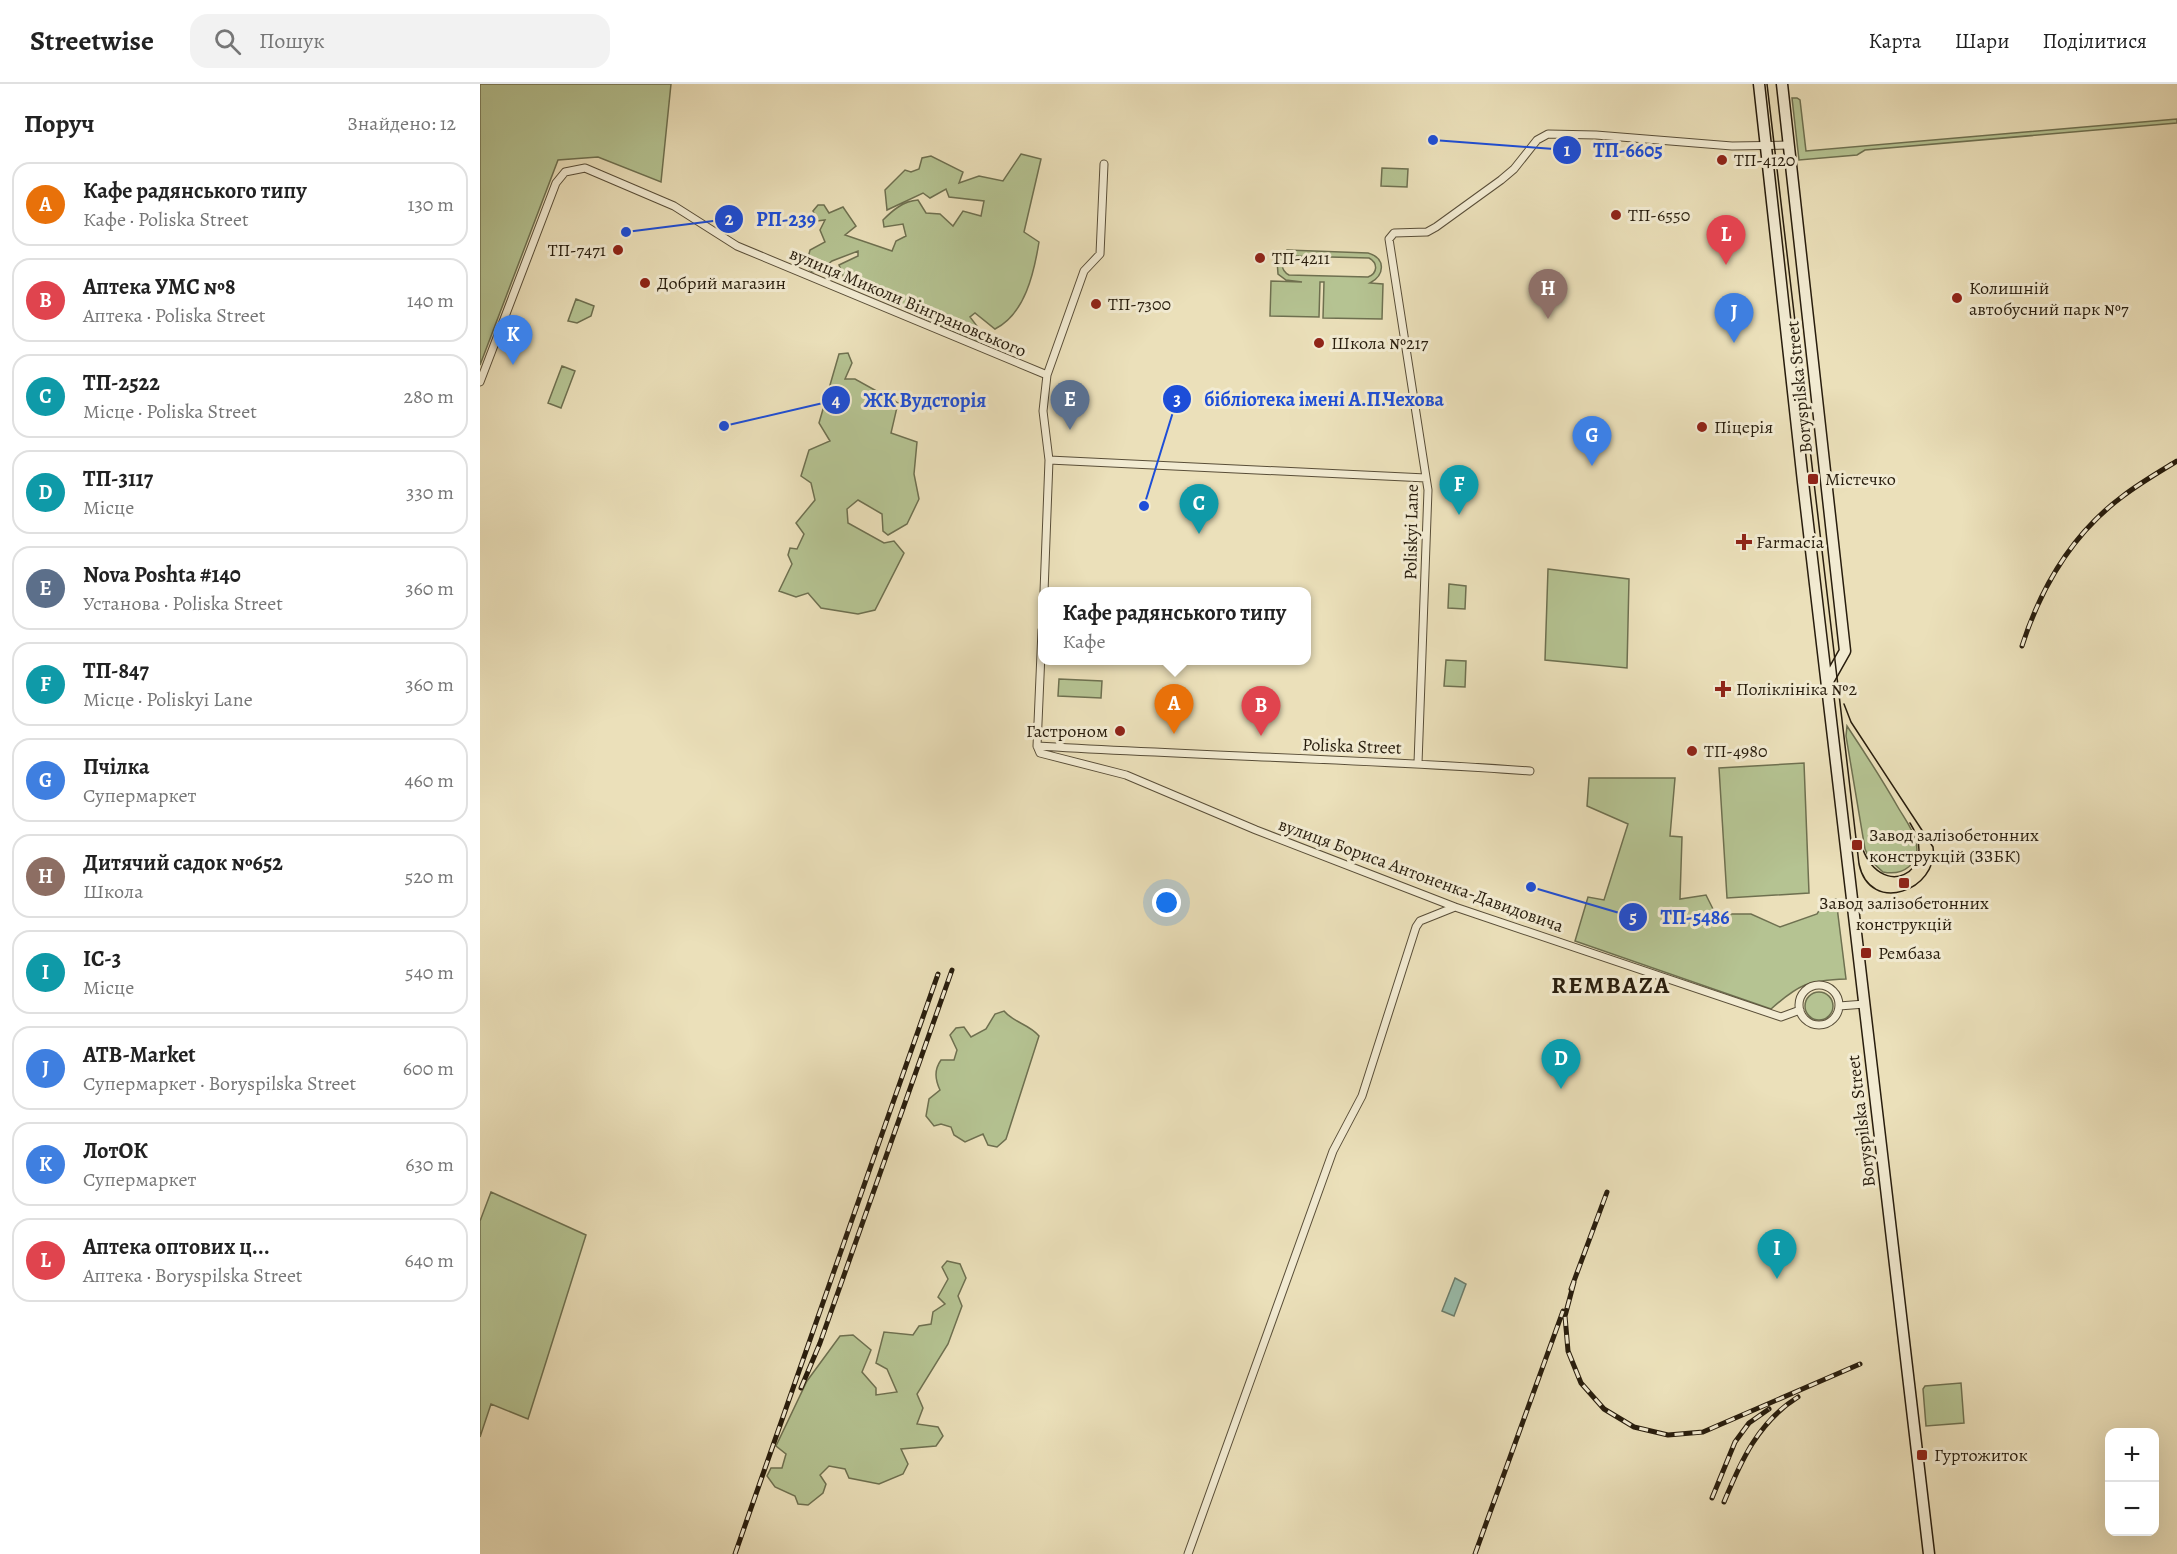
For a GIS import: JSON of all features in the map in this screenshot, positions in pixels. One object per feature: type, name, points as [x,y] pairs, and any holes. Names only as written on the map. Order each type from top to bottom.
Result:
[{"type":"main road","name":"Boryspilska Street","points":[[1759,84],[1929,1554]]},
{"type":"main road","name":"Boryspilska Street","points":[[1782,84],[1845,651],[1827,683]]},
{"type":"street","name":"Poliskyi Lane","points":[[1418,763],[1427,532],[1426,478],[1389,239],[1394,233],[1427,232],[1437,227],[1502,180],[1537,140],[1548,134],[1596,135],[1703,144],[1789,145]]},
{"type":"street","points":[[1044,587],[1049,460],[1043,411],[1047,375],[1084,271],[1100,255],[1104,164]]},
{"type":"street","name":"вулиця Миколи Вінграновського","points":[[480,382],[555,183],[565,172],[585,168],[674,206],[736,246],[1047,375]]},
{"type":"street","points":[[1049,460],[1426,478]]},
{"type":"street","points":[[1037,746],[1040,665]]},
{"type":"street","name":"Poliska Street","points":[[1037,746],[1186,755],[1418,763],[1530,771]]},
{"type":"street","name":"вулиця Бориса Антоненка-Давидовича","points":[[1037,746],[1040,753],[1045,755],[1126,775],[1256,830],[1455,908],[1781,1017],[1800,1010]]},
{"type":"street","points":[[1188,1554],[1333,1151],[1362,1096],[1416,927],[1420,921],[1455,908]]},
{"type":"street","points":[[1820,985],[1834,992],[1839,1006],[1833,1019],[1819,1025],[1805,1019],[1800,1010],[1802,995],[1810,988],[1820,985]]},
{"type":"street","points":[[1839,1006],[1865,1004]]},
{"type":"shaded area","points":[[480,84],[671,84],[661,182],[598,157],[558,160],[480,365]]},
{"type":"shaded area","points":[[1792,98],[1800,100],[1806,151],[2177,119],[2177,123],[1865,150],[1857,155],[1799,160]]},
{"type":"shaded area","points":[[1021,154],[1041,159],[1024,232],[1039,242],[1034,267],[1021,303],[1005,322],[995,329],[975,313],[970,317],[986,338],[977,344],[844,278],[839,265],[858,256],[858,251],[832,261],[821,270],[812,272],[806,266],[810,250],[825,242],[820,230],[825,220],[817,221],[813,211],[818,205],[824,205],[829,213],[843,207],[856,226],[845,235],[892,251],[896,241],[906,236],[903,224],[884,227],[883,220],[903,204],[918,200],[926,213],[940,214],[953,226],[963,211],[981,216],[984,201],[949,197],[946,189],[930,198],[923,193],[887,210],[885,190],[905,170],[911,172],[919,169],[922,158],[931,156],[963,172],[959,183],[979,176],[1003,181]]},
{"type":"shaded area","points":[[1382,168],[1408,169],[1407,187],[1381,186]]},
{"type":"shaded area","points":[[1287,250],[1374,255],[1380,263],[1381,271],[1379,276],[1370,283],[1383,284],[1382,319],[1323,318],[1324,282],[1320,282],[1319,317],[1270,316],[1271,281],[1302,282],[1286,280],[1278,274],[1277,260]],"holes":[[[1290,256],[1369,258],[1376,268],[1374,273],[1368,277],[1289,275],[1282,265],[1284,260]]]},
{"type":"shaded area","points":[[576,299],[594,306],[591,316],[577,323],[568,321]]},
{"type":"shaded area","points":[[848,353],[852,363],[845,379],[855,379],[898,403],[891,433],[917,442],[914,474],[919,499],[907,524],[888,535],[883,531],[882,514],[858,500],[847,509],[848,523],[884,543],[894,541],[904,553],[875,610],[858,614],[821,608],[808,593],[796,597],[779,591],[792,564],[788,555],[790,548],[797,549],[804,534],[796,523],[815,500],[811,483],[801,476],[809,450],[830,441],[819,423],[839,354]]},
{"type":"shaded area","points":[[562,366],[575,371],[561,408],[548,403]]},
{"type":"shaded area","points":[[1548,569],[1629,579],[1627,668],[1545,660]]},
{"type":"shaded area","points":[[1449,584],[1466,586],[1465,609],[1448,608]]},
{"type":"shaded area","points":[[1446,660],[1466,661],[1465,687],[1444,686]]},
{"type":"shaded area","points":[[1059,679],[1102,681],[1101,698],[1058,696]]},
{"type":"shaded area","points":[[1847,726],[1913,834],[1916,842],[1916,857],[1904,870],[1883,872],[1870,860],[1865,849],[1846,736]]},
{"type":"shaded area","points":[[1804,763],[1809,893],[1727,898],[1719,768]]},
{"type":"shaded area","points":[[1589,778],[1675,778],[1670,836],[1682,837],[1680,899],[1706,895],[1713,909],[1727,914],[1751,914],[1780,927],[1817,914],[1824,903],[1836,899],[1846,979],[1813,982],[1805,985],[1789,994],[1771,1009],[1575,941],[1588,897],[1604,900],[1628,824],[1587,806]]},
{"type":"shaded area","points":[[1819,992],[1829,996],[1833,1006],[1829,1016],[1819,1020],[1809,1016],[1805,1006],[1809,996]]},
{"type":"shaded area","points":[[1004,1011],[1039,1036],[1006,1139],[997,1147],[988,1145],[983,1134],[965,1142],[954,1135],[951,1127],[941,1124],[934,1126],[926,1116],[929,1099],[940,1090],[936,1078],[937,1067],[941,1060],[954,1060],[957,1050],[950,1035],[956,1028],[964,1027],[971,1037],[986,1029],[995,1014]]},
{"type":"shaded area","points":[[491,1192],[586,1235],[528,1419],[491,1404],[480,1437],[480,1221]]},
{"type":"shaded area","points":[[947,1261],[960,1264],[966,1278],[958,1296],[962,1306],[948,1344],[917,1394],[923,1408],[917,1424],[938,1427],[943,1436],[936,1446],[901,1449],[908,1464],[903,1474],[879,1484],[849,1478],[845,1469],[829,1466],[820,1475],[826,1484],[823,1493],[808,1505],[798,1504],[795,1496],[775,1487],[767,1476],[771,1468],[782,1468],[786,1454],[776,1446],[807,1381],[840,1336],[853,1335],[871,1350],[862,1372],[876,1388],[876,1395],[897,1392],[887,1369],[876,1363],[884,1332],[913,1335],[919,1326],[931,1324],[933,1312],[945,1304],[938,1297],[948,1279],[942,1267]]},
{"type":"shaded area","points":[[1455,1278],[1466,1284],[1454,1316],[1442,1311]]},
{"type":"shaded area","points":[[1961,1383],[1964,1423],[1926,1426],[1923,1389],[1925,1386]]},
{"type":"tram line","points":[[1767,84],[1859,864],[1866,880],[1876,889],[1889,893],[1902,891],[1915,885],[1926,875],[1932,862],[1933,847],[1851,722],[1844,704]]},
{"type":"tram line","points":[[1861,844],[1870,862],[1881,873],[1893,876],[1904,874],[1913,867],[1918,856],[1918,841],[1910,823]]},
{"type":"railway","points":[[2022,646],[2049,582],[2074,544],[2105,511],[2123,496],[2177,461]]},
{"type":"railway","points":[[801,1388],[820,1343],[952,970]]},
{"type":"railway","points":[[735,1554],[938,974]]},
{"type":"railway","points":[[1571,1289],[1607,1192]]},
{"type":"railway","points":[[1574,1282],[1565,1316],[1568,1351],[1581,1383],[1604,1409],[1634,1427],[1668,1435],[1703,1432],[1860,1364]]},
{"type":"railway","points":[[1475,1554],[1563,1311]]},
{"type":"railway","points":[[1724,1502],[1744,1457],[1761,1430],[1784,1407],[1798,1397]]},
{"type":"railway","points":[[1712,1498],[1735,1442],[1749,1423],[1769,1409]]},
{"type":"place","name":"ТП-6605","points":[[1433,140]]},
{"type":"place","name":"ТП-4120","points":[[1722,160]]},
{"type":"place","name":"ТП-6550","points":[[1616,215]]},
{"type":"place","name":"РП-239","points":[[626,232]]},
{"type":"place","name":"ТП-7471","points":[[618,250]]},
{"type":"place","name":"ТП-4211","points":[[1260,258]]},
{"type":"place","name":"Аптека оптових ц...","points":[[1726,265]]},
{"type":"place","name":"Добрий магазин","points":[[645,283]]},
{"type":"place","name":"Колишній автобусний парк №7","points":[[1957,298]]},
{"type":"place","name":"ТП-7300","points":[[1096,304]]},
{"type":"place","name":"Дитячий садок №652","points":[[1548,319]]},
{"type":"place","name":"Школа №217","points":[[1319,343]]},
{"type":"place","name":"ATB-Market","points":[[1734,343]]},
{"type":"place","name":"ЛотОК","points":[[513,365]]},
{"type":"place","name":"ЖК Вудсторія","points":[[724,426]]},
{"type":"place","name":"Піцерія","points":[[1702,427]]},
{"type":"place","name":"Nova Poshta #140","points":[[1070,430]]},
{"type":"place","name":"Пчілка","points":[[1592,466]]},
{"type":"place","name":"Містечко","points":[[1813,479]]},
{"type":"place","name":"бібліотека імені А.П.Чехова","points":[[1144,506]]},
{"type":"place","name":"ТП-847","points":[[1459,515]]},
{"type":"place","name":"ТП-2522","points":[[1199,534]]},
{"type":"place","name":"Farmacia","points":[[1744,542]]},
{"type":"place","name":"Поліклініка №2","points":[[1723,689]]},
{"type":"place","name":"Гастроном","points":[[1120,731]]},
{"type":"place","name":"Кафе радянського типу","points":[[1174,734]]},
{"type":"place","name":"Аптека УМС №8","points":[[1261,736]]},
{"type":"place","name":"ТП-4980","points":[[1692,751]]},
{"type":"place","name":"Завод залізобетонних конструкцій (ЗЗБК)","points":[[1857,845]]},
{"type":"place","name":"Завод залізобетонних конструкцій","points":[[1904,883]]},
{"type":"place","name":"ТП-5486","points":[[1531,887]]},
{"type":"place","name":"Рембаза","points":[[1866,953]]},
{"type":"place","name":"ТП-3117","points":[[1561,1089]]},
{"type":"place","name":"ІС-3","points":[[1777,1279]]},
{"type":"place","name":"Гуртожиток","points":[[1922,1455]]},
{"type":"district","name":"REMBAZA","points":[[1611,985]]}]
